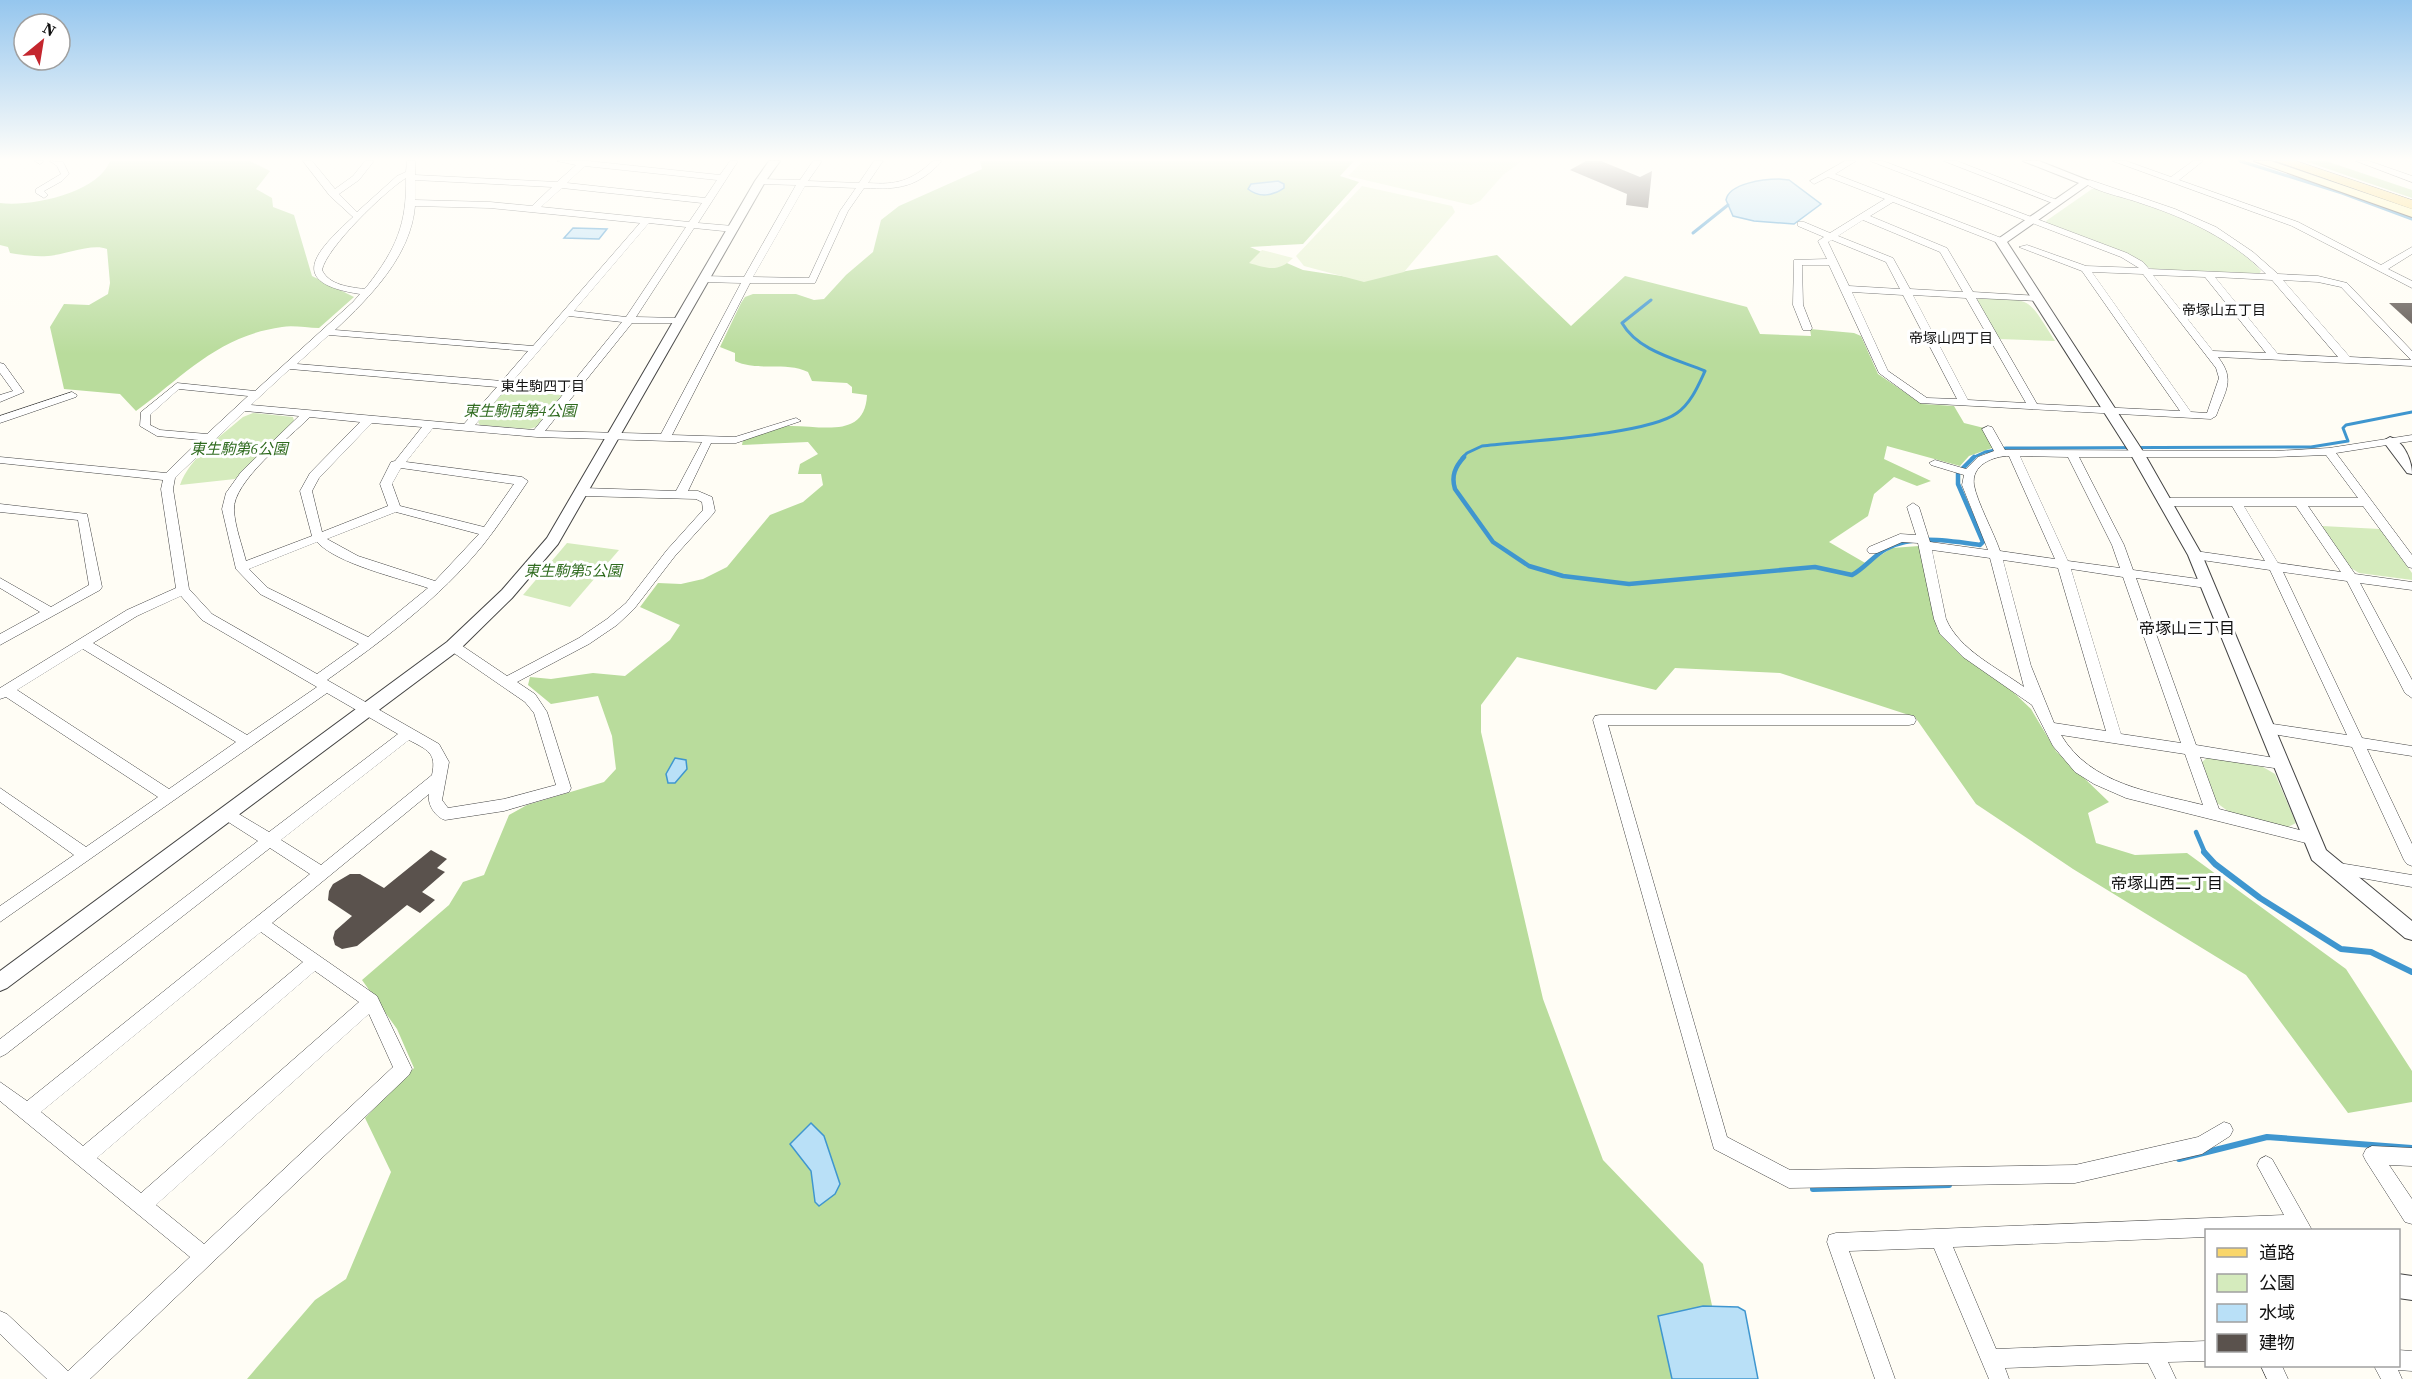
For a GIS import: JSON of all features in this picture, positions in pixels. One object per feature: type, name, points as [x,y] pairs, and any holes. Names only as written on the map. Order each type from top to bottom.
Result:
[{"type":"street","points":[[351,225],[320,256],[317,271],[326,281],[366,292]]},
{"type":"street","points":[[407,225],[393,258],[366,292],[169,477],[167,489],[183,590],[207,617],[434,748],[442,762],[435,801],[445,814],[504,805],[564,788],[540,712],[531,698],[453,645]]},
{"type":"street","points":[[466,428],[642,225]]},
{"type":"street","points":[[537,434],[629,320],[693,225]]},
{"type":"street","points":[[697,225],[733,229]]},
{"type":"street","points":[[0,982],[453,645],[507,594],[553,541],[735,225]]},
{"type":"street","points":[[665,438],[778,225]]},
{"type":"street","points":[[703,279],[812,281],[837,225]]},
{"type":"street","points":[[1804,225],[1890,260],[1964,403]]},
{"type":"street","points":[[1849,225],[1823,241],[1884,373],[1924,401],[2211,416],[2224,378],[2210,354],[2140,264],[2124,255],[2044,225]]},
{"type":"street","points":[[1884,225],[1944,250],[2033,406]]},
{"type":"street","points":[[1960,225],[2001,241],[2137,453],[2195,555],[2310,838],[2319,855],[2412,932]]},
{"type":"street","points":[[2001,241],[2025,225]]},
{"type":"street","points":[[2206,225],[2251,254],[2346,359]]},
{"type":"street","points":[[2298,225],[2412,285]]},
{"type":"street","points":[[2024,247],[2085,269],[2318,279],[2344,285],[2412,357]]},
{"type":"street","points":[[2381,268],[2412,250]]},
{"type":"street","points":[[1807,328],[1798,305],[1797,262],[1832,262]]},
{"type":"street","points":[[2085,269],[2188,415]]},
{"type":"street","points":[[2208,274],[2274,356]]},
{"type":"street","points":[[1845,289],[2037,298]]},
{"type":"street","points":[[567,313],[629,320],[680,321]]},
{"type":"street","points":[[325,332],[535,349]]},
{"type":"street","points":[[2210,354],[2412,363]]},
{"type":"street","points":[[0,366],[19,392],[0,399]]},
{"type":"street","points":[[288,366],[504,384]]},
{"type":"street","points":[[209,438],[157,433],[145,426],[145,414],[177,386],[257,394]]},
{"type":"street","points":[[0,420],[72,394]]},
{"type":"street","points":[[243,408],[537,434],[736,440],[796,421]]},
{"type":"street","points":[[307,414],[245,475],[232,493],[228,510],[242,567],[246,576],[264,591],[369,643]]},
{"type":"street","points":[[369,419],[314,476],[306,491],[319,537],[332,548],[347,556],[437,586]]},
{"type":"street","points":[[395,508],[386,484],[395,464],[430,425]]},
{"type":"street","points":[[1988,429],[2007,453],[2063,563],[2115,738]]},
{"type":"street","points":[[2310,838],[2126,792],[2107,784],[2076,765],[2062,749],[2035,701],[1995,554],[1968,485],[1968,473],[1972,465],[1984,458],[2007,453],[2276,454],[2329,451],[2412,438]]},
{"type":"street","points":[[2390,441],[2407,457],[2412,470]]},
{"type":"street","points":[[681,493],[706,444]]},
{"type":"street","points":[[2329,451],[2412,564]]},
{"type":"street","points":[[2072,453],[2118,545],[2129,573],[2213,813]]},
{"type":"street","points":[[0,460],[169,477]]},
{"type":"street","points":[[1935,463],[1968,473]]},
{"type":"street","points":[[0,915],[322,684],[437,586],[486,532],[522,481],[395,464]]},
{"type":"street","points":[[506,682],[584,641],[630,606],[671,553],[709,511],[708,500],[698,495],[583,492]]},
{"type":"street","points":[[2164,502],[2367,502]]},
{"type":"street","points":[[2235,503],[2274,566],[2412,860]]},
{"type":"street","points":[[2300,503],[2351,577],[2412,693]]},
{"type":"street","points":[[1913,507],[1924,542],[1940,619],[1945,631],[1968,654],[2035,701]]},
{"type":"street","points":[[0,508],[83,517],[96,587],[0,640]]},
{"type":"street","points":[[242,567],[395,508],[486,532]]},
{"type":"street","points":[[1873,550],[1900,538],[2206,584]]},
{"type":"street","points":[[2195,555],[2412,586]]},
{"type":"street","points":[[0,582],[50,612]]},
{"type":"street","points":[[168,796],[3,692],[132,613],[183,590]]},
{"type":"street","points":[[83,643],[245,741]]},
{"type":"street","points":[[1909,720],[1600,720],[1720,1143],[1789,1179],[2075,1174],[2202,1145],[2224,1130]]},
{"type":"street","points":[[2050,728],[2281,764]]},
{"type":"street","points":[[2266,728],[2412,751]]},
{"type":"street","points":[[0,1049],[408,733]]},
{"type":"street","points":[[29,1111],[320,872],[439,778]]},
{"type":"street","points":[[0,794],[86,855]]},
{"type":"street","points":[[227,814],[320,872]]},
{"type":"street","points":[[2334,868],[2412,881]]},
{"type":"street","points":[[75,1379],[403,1070],[371,1001],[259,922]]},
{"type":"street","points":[[84,1157],[315,961]]},
{"type":"street","points":[[141,1206],[371,1001]]},
{"type":"street","points":[[0,1090],[29,1111],[205,1257]]},
{"type":"street","points":[[2412,1157],[2372,1155],[2412,1215]]},
{"type":"street","points":[[2266,1165],[2301,1227],[2273,1229]]},
{"type":"street","points":[[1885,1379],[1836,1242],[1939,1237],[2203,1234]]},
{"type":"street","points":[[1939,1237],[1999,1379]]},
{"type":"street","points":[[0,1321],[62,1379]]},
{"type":"street","points":[[1991,1359],[2205,1351]]},
{"type":"street","points":[[2154,1354],[2166,1379]]},
{"type":"green space","points":[[0,225],[297,225],[312,276],[354,297],[319,328],[282,327],[259,332],[221,348],[203,359],[136,411],[120,394],[64,389],[50,327],[64,304],[89,305],[108,294],[110,283],[107,249],[94,247],[55,255],[29,256],[10,253],[8,247],[0,245]]},
{"type":"green space","points":[[880,225],[1320,225],[1303,244],[1250,247],[1303,270],[1361,279],[1497,255],[1571,326],[1625,276],[1747,307],[1760,334],[1811,336],[1810,329],[1854,333],[1861,336],[1878,374],[1922,404],[1954,406],[1964,423],[1984,428],[1995,447],[1969,456],[1960,466],[1887,446],[1884,459],[1931,481],[1917,486],[1894,477],[1874,494],[1868,516],[1829,542],[1867,564],[1892,548],[1919,546],[1937,629],[1962,655],[2011,690],[2031,709],[2056,751],[2109,802],[2088,813],[2096,843],[2135,855],[2187,853],[2346,969],[2412,1071],[2412,1102],[2348,1113],[2246,975],[2073,869],[1976,804],[1915,717],[1780,673],[1675,668],[1656,690],[1517,657],[1481,705],[1481,732],[1543,999],[1603,1160],[1703,1264],[1728,1379],[247,1379],[315,1300],[346,1279],[391,1172],[365,1118],[414,1068],[397,1029],[362,980],[449,905],[463,882],[484,875],[509,815],[527,805],[604,782],[616,769],[612,736],[598,696],[551,704],[528,685],[530,677],[551,679],[593,673],[625,676],[670,640],[680,625],[640,607],[658,583],[681,584],[703,579],[727,567],[770,515],[803,502],[823,485],[821,474],[798,474],[800,464],[818,454],[808,442],[742,445],[743,440],[788,426],[827,428],[850,424],[858,419],[864,409],[867,395],[852,393],[852,387],[847,383],[812,381],[808,372],[799,369],[744,364],[735,361],[735,353],[720,347],[745,297],[753,294],[796,294],[814,300],[824,299],[846,275],[873,252]]},
{"type":"green space","points":[[1325,225],[1444,225],[1404,272],[1364,282],[1304,266],[1296,256]]},
{"type":"green space","points":[[2050,225],[2197,225],[2226,242],[2261,271],[2259,274],[2155,270]]},
{"type":"green space","points":[[1262,250],[1293,258],[1282,266],[1272,268],[1249,263]]},
{"type":"green space","points":[[1981,298],[2011,299],[2027,303],[2039,316],[2055,341],[1999,339],[1977,300]]},
{"type":"green space","name":"東生駒南第4公園","points":[[505,390],[562,395],[536,427],[529,429],[480,425],[478,422]]},
{"type":"green space","name":"東生駒第6公園","points":[[253,413],[293,417],[294,421],[235,479],[180,485],[191,465],[207,448],[243,417]]},
{"type":"green space","points":[[2322,526],[2380,529],[2412,573],[2412,580],[2359,573],[2351,568]]},
{"type":"green space","name":"東生駒第5公園","points":[[567,543],[619,550],[570,607],[523,595]]},
{"type":"green space","points":[[2208,757],[2263,767],[2275,774],[2296,823],[2288,827],[2229,812],[2217,803],[2202,762]]},
{"type":"water","points":[[573,228],[607,229],[599,239],[564,238]]},
{"type":"water","points":[[675,758],[686,760],[687,769],[675,783],[668,783],[666,774]]},
{"type":"water","points":[[811,1123],[824,1136],[840,1184],[835,1194],[819,1206],[815,1202],[811,1171],[790,1144]]},
{"type":"water","points":[[1703,1306],[1738,1307],[1745,1311],[1758,1379],[1672,1379],[1658,1316]]},
{"type":"building","points":[[2389,303],[2412,303],[2412,324]]},
{"type":"building","points":[[431,850],[447,859],[437,868],[445,872],[422,892],[435,900],[420,913],[407,905],[357,946],[342,949],[335,945],[333,938],[335,931],[352,916],[328,900],[333,884],[350,874],[360,874],[384,888]]},
{"type":"waterway","points":[[1693,233],[1703,225]]},
{"type":"waterway","points":[[1462,458],[1482,446],[1584,436],[1640,427],[1662,421],[1682,409],[1694,394],[1705,371],[1648,347],[1629,333],[1622,323],[1651,300]]},
{"type":"waterway","points":[[1974,457],[1985,452],[2006,448],[2311,447],[2348,441],[2343,428],[2346,425],[2412,412]]},
{"type":"waterway","points":[[1464,457],[1455,472],[1453,480],[1455,489],[1493,542],[1529,566],[1563,576],[1629,584],[1815,567],[1852,575],[1886,549],[1908,541],[1932,540],[1980,545],[1983,542],[1958,484],[1958,473],[1974,457]]},
{"type":"waterway","points":[[2196,832],[2205,853]]},
{"type":"waterway","points":[[2204,852],[2215,864],[2260,898],[2341,949],[2371,952],[2412,972]]},
{"type":"waterway","points":[[2179,1159],[2267,1137],[2412,1148]]},
{"type":"waterway","points":[[1813,1189],[1949,1185]]},
{"type":"district","name":"帝塚山五丁目","points":[[2224,310]]},
{"type":"district","name":"帝塚山四丁目","points":[[1951,338]]},
{"type":"district","name":"東生駒四丁目","points":[[543,386]]},
{"type":"district","name":"帝塚山三丁目","points":[[2187,628]]},
{"type":"district","name":"帝塚山西二丁目","points":[[2167,883]]}]
